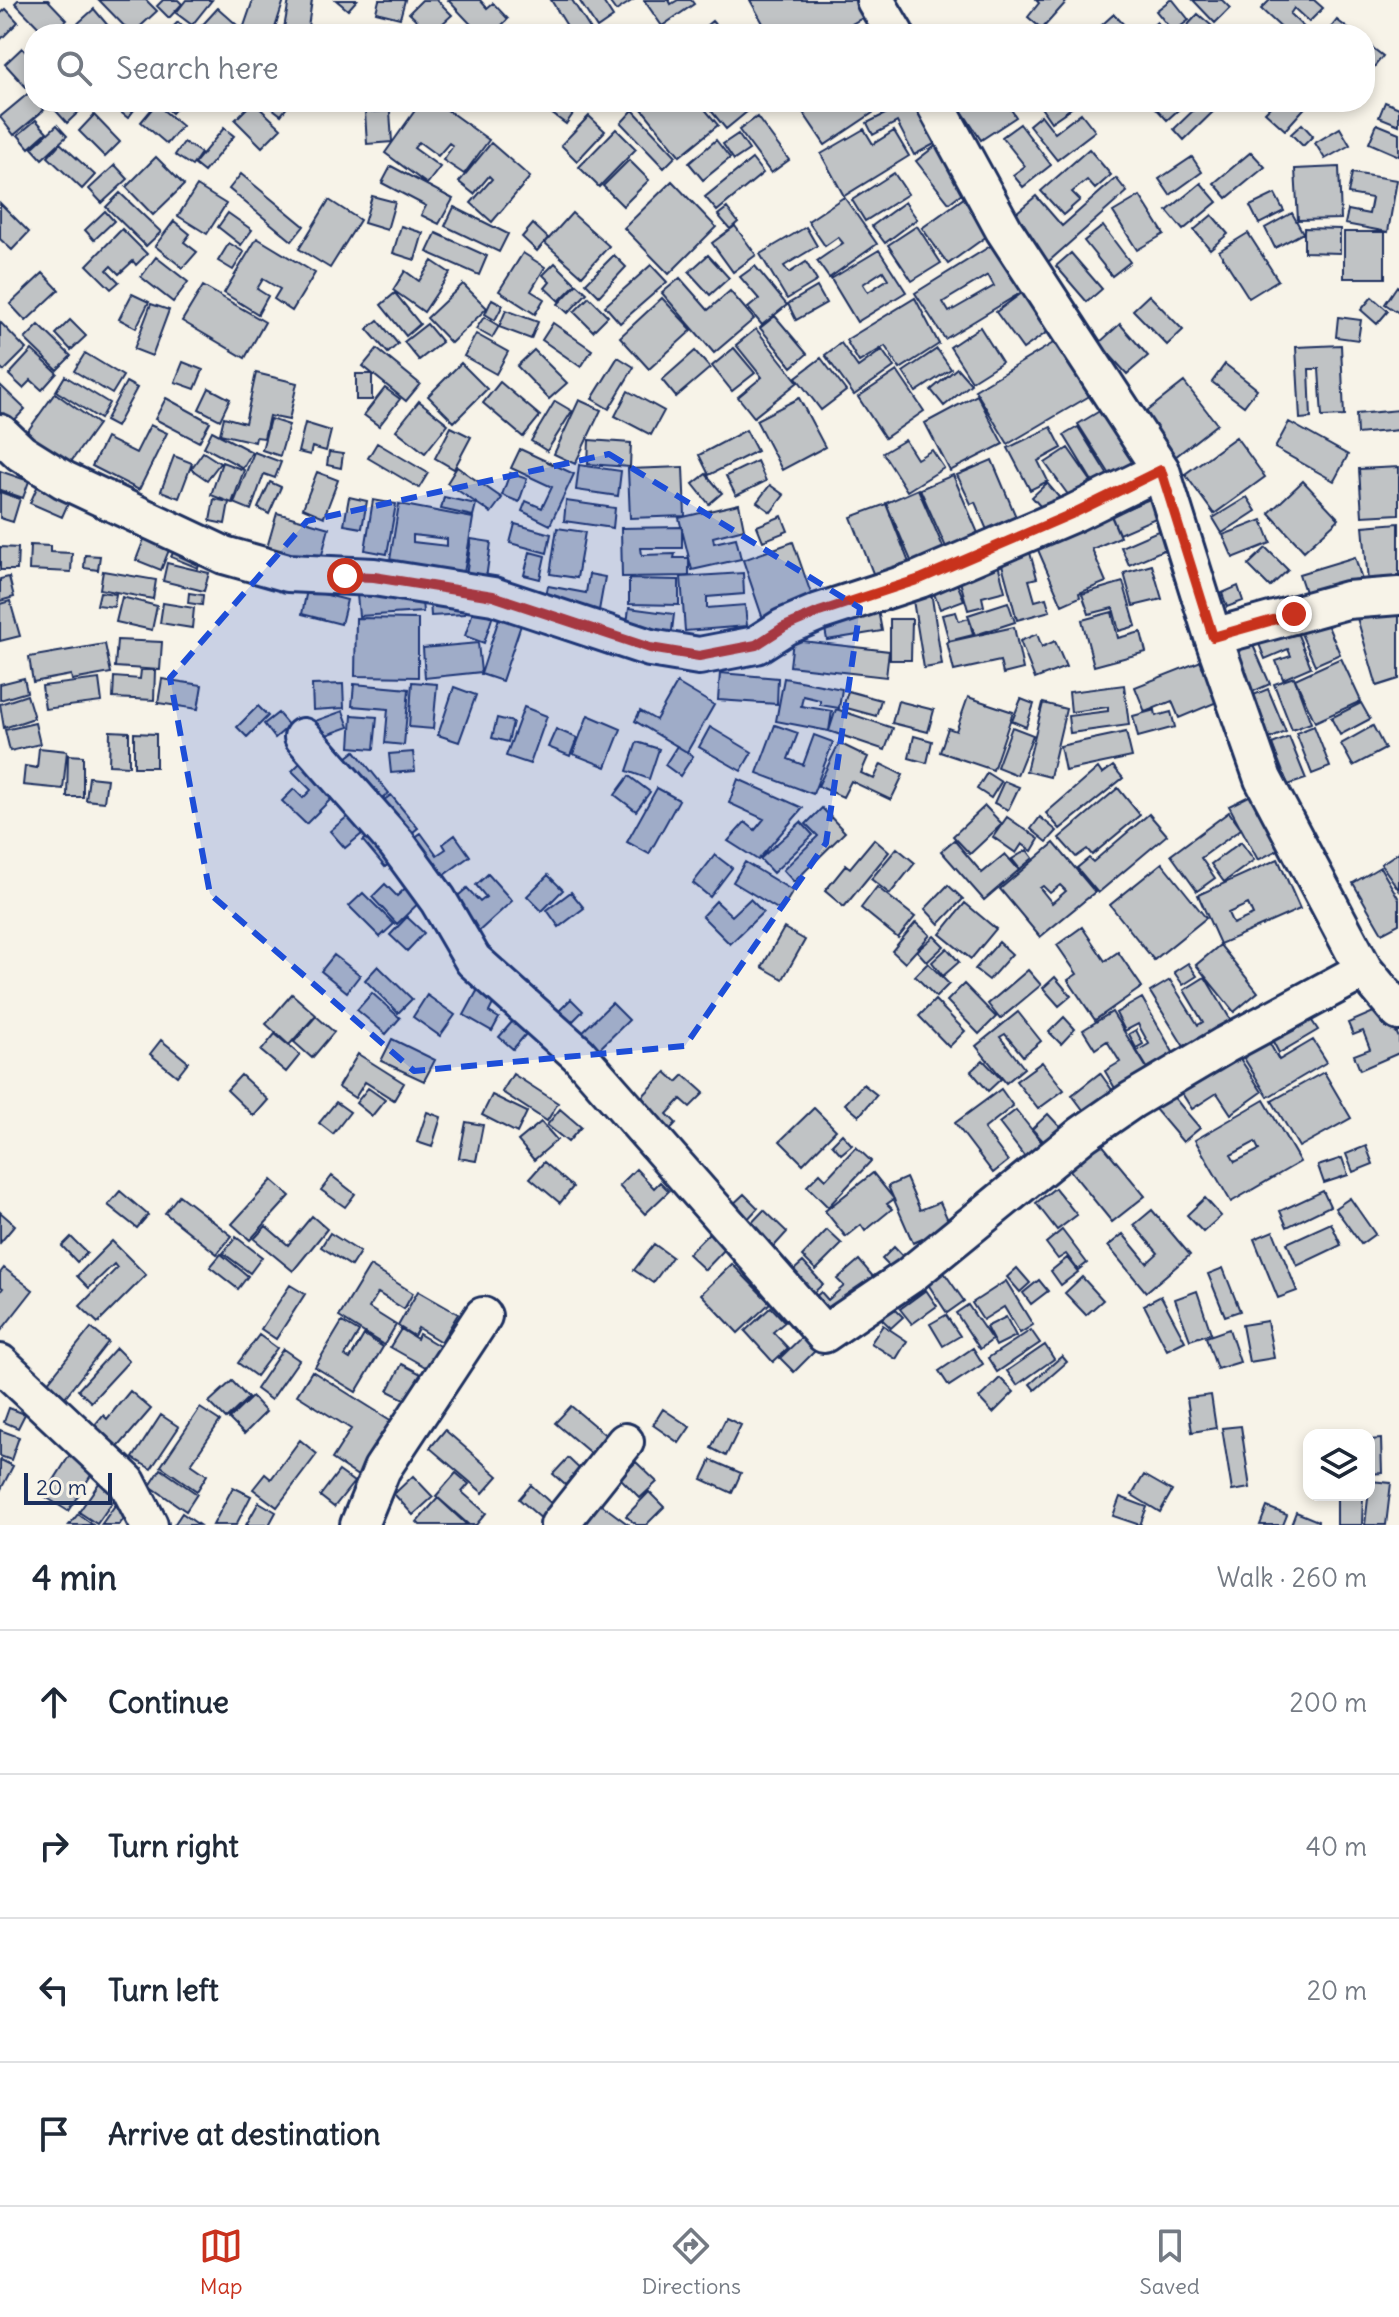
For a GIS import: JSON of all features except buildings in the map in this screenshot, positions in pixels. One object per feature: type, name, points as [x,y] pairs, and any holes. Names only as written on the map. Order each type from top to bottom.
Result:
[{"type":"street","points":[[875,0],[889,24]]},
{"type":"street","points":[[939,112],[1004,230],[1161,470],[1213,637],[1263,779],[1364,970],[1399,1012]]},
{"type":"street","points":[[0,433],[21,453],[64,480],[224,555],[288,573],[374,577],[493,596],[650,648],[699,656],[756,645],[796,622],[920,579],[1074,513],[1161,470]]},
{"type":"street","points":[[1213,637],[1347,600],[1399,596]]},
{"type":"street","points":[[303,737],[397,844],[438,900],[473,960],[578,1054],[824,1334],[909,1276],[1083,1134],[1132,1100],[1262,1024],[1364,970]]},
{"type":"street","points":[[359,1525],[382,1469],[483,1316]]},
{"type":"street","points":[[0,1363],[127,1482],[149,1525]]},
{"type":"street","points":[[559,1525],[625,1442]]},
{"type":"highlighted area","points":[[609,454],[860,608],[826,843],[685,1046],[414,1071],[210,894],[170,678],[307,521]]},
{"type":"route","points":[[345,576],[374,577],[493,596],[650,648],[699,656],[756,645],[784,627],[819,612],[920,579],[1074,513],[1161,470],[1213,637],[1294,614]]}]
